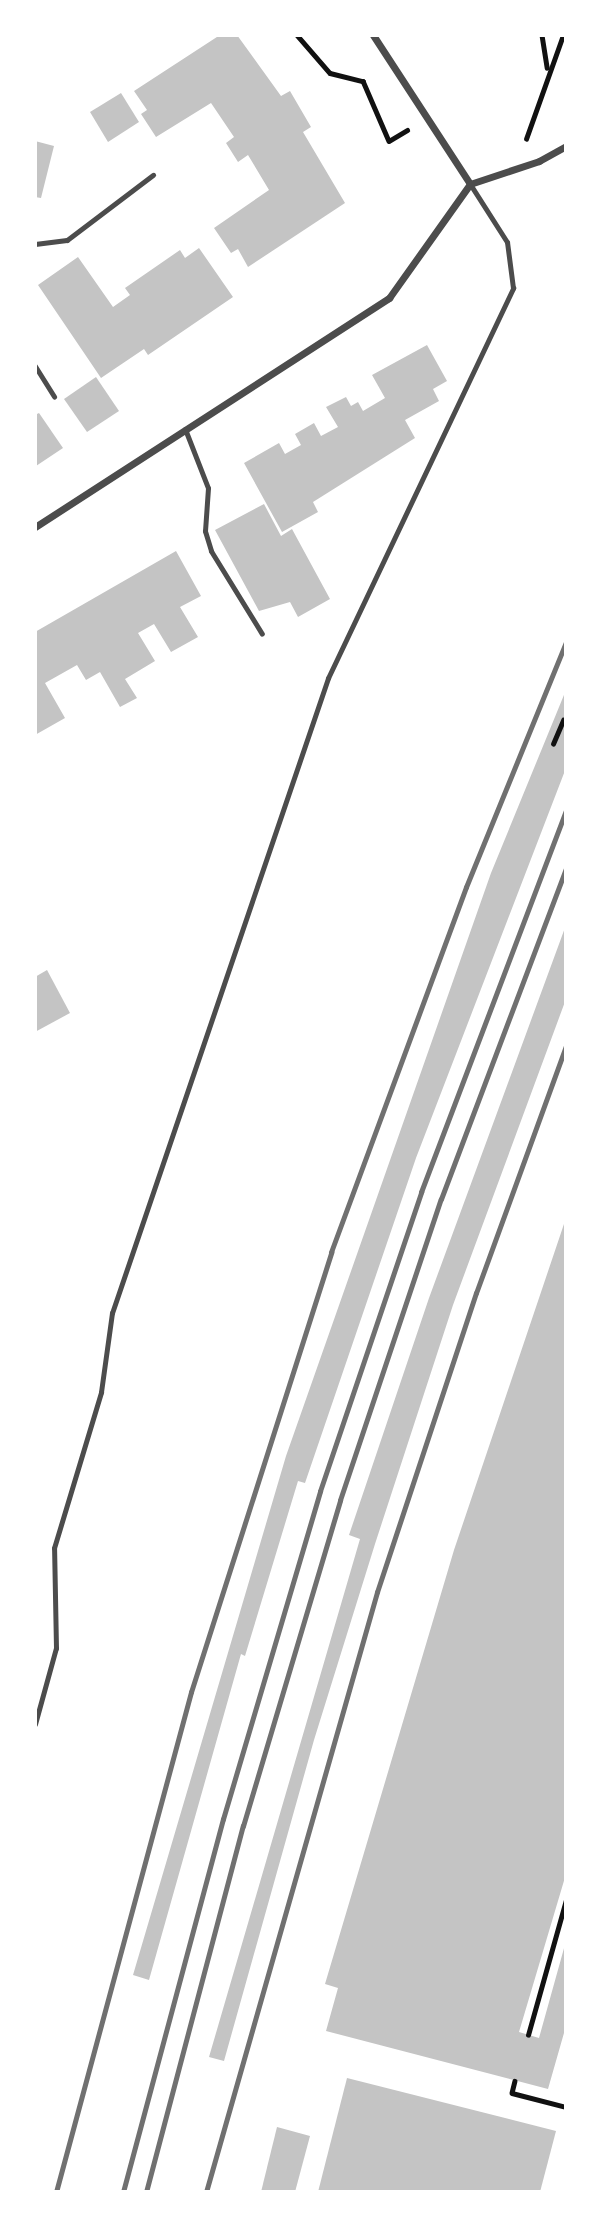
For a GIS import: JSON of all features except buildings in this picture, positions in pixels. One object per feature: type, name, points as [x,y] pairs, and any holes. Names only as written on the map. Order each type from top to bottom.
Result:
[{"type":"street","points":[[373,35],[470,184]]},
{"type":"street","points":[[35,527],[389,298],[470,184],[539,161],[566,146]]},
{"type":"lane","points":[[35,244],[67,240],[153,175]]},
{"type":"lane","points":[[35,1724],[56,1648],[54,1548],[100,1392],[112,1313],[328,678],[513,288],[507,242],[470,184]]},
{"type":"lane","points":[[35,366],[54,397]]},
{"type":"lane","points":[[185,429],[208,488],[205,531],[211,551],[262,634]]},
{"type":"path","points":[[297,35],[330,73],[362,81],[389,141],[428,118]]},
{"type":"path","points":[[542,35],[548,69]]},
{"type":"path","points":[[525,144],[548,69],[564,35]]},
{"type":"path","points":[[553,744],[563,720]]},
{"type":"path","points":[[528,2035],[566,1900]]},
{"type":"path","points":[[515,2081],[512,2093],[566,2108]]},
{"type":"railway","points":[[56,2192],[191,1692],[331,1252],[466,887],[566,642]]},
{"type":"railway","points":[[123,2192],[223,1819],[320,1491],[421,1192],[566,810]]},
{"type":"railway","points":[[146,2192],[243,1826],[340,1500],[441,1199],[566,869]]},
{"type":"railway","points":[[206,2192],[377,1592],[476,1293],[566,1046]]}]
